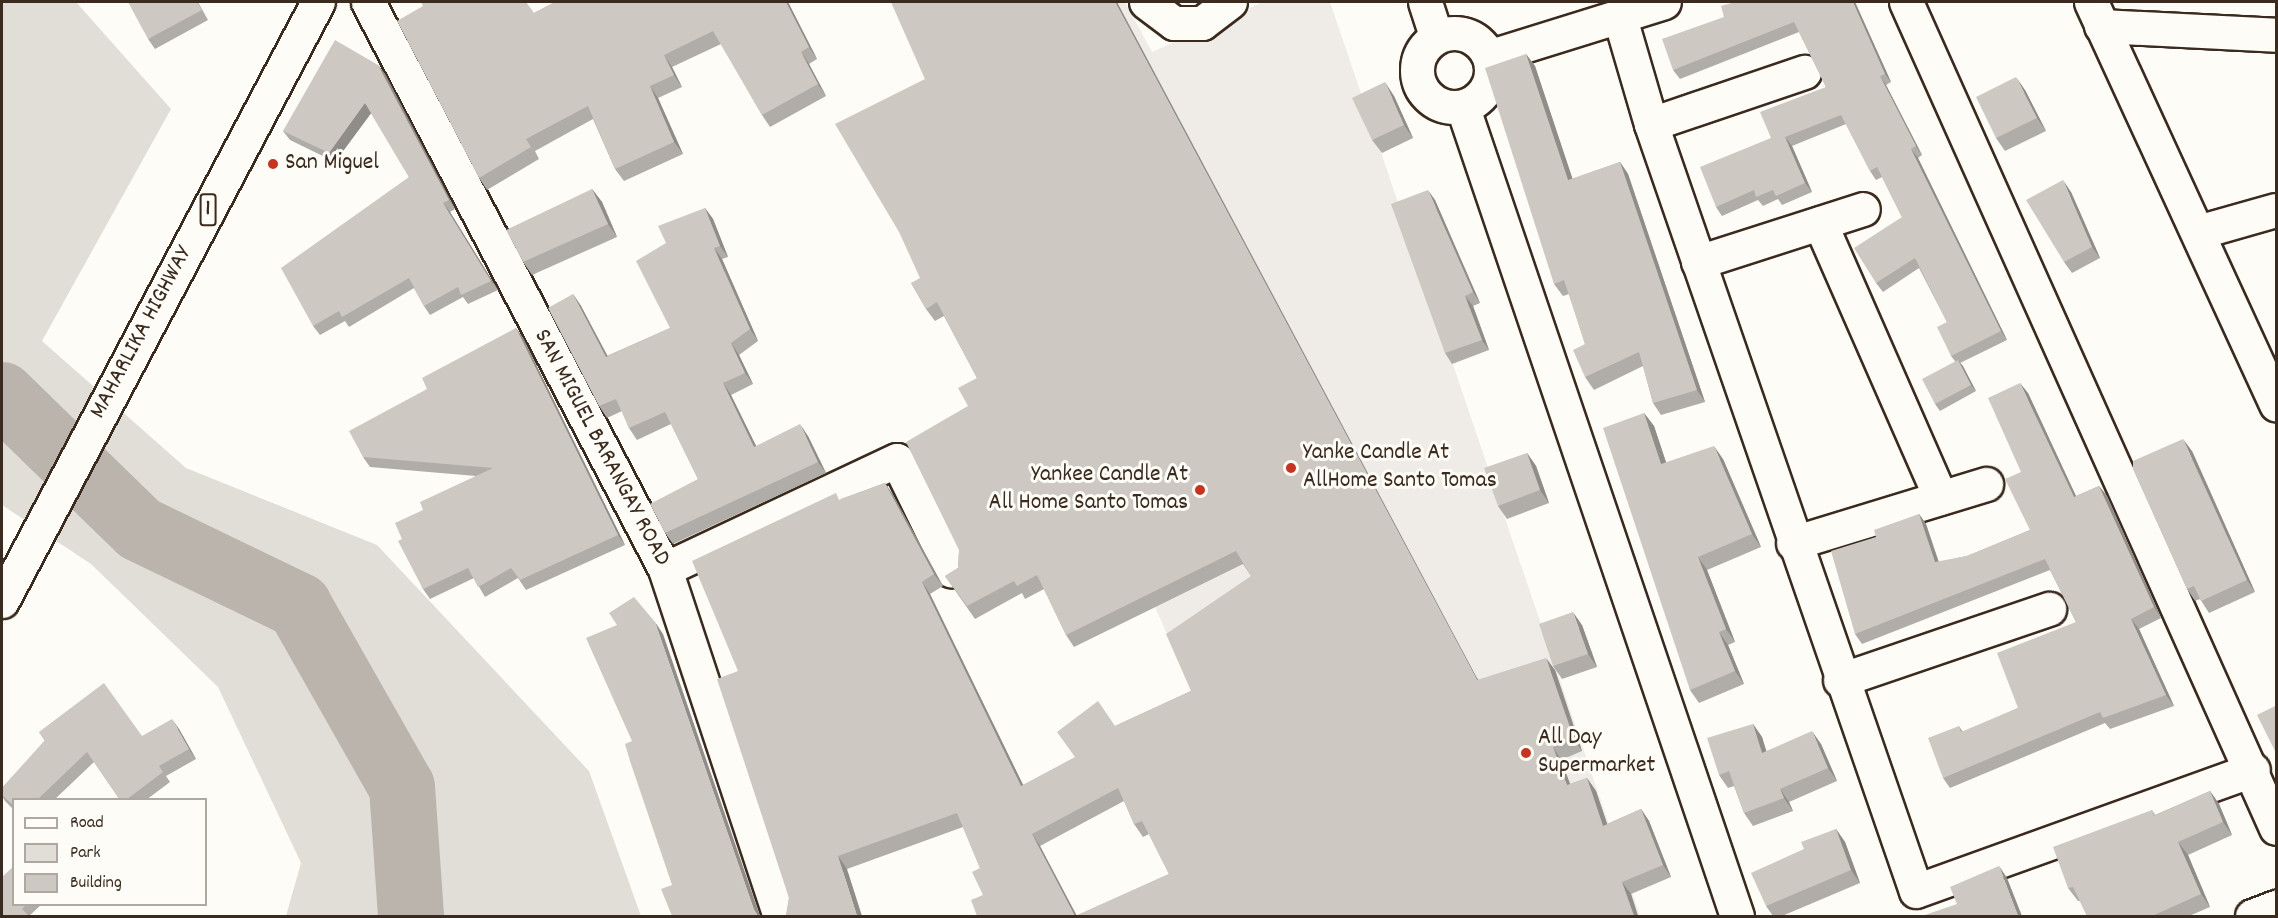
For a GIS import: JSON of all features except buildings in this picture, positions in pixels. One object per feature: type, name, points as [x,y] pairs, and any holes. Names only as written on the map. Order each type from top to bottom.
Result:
[{"type":"main road","name":"MAHARLIKA HIGHWAY","points":[[7,590],[318,2]]},
{"type":"main road","name":"SAN MIGUEL BARANGAY ROAD","points":[[368,2],[665,569],[780,916]]},
{"type":"main road","points":[[1146,2],[1174,23],[1202,23],[1230,2]]},
{"type":"main road","points":[[1425,2],[1436,36]]},
{"type":"main road","points":[[1491,56],[1620,18],[1664,2]]},
{"type":"main road","points":[[1906,2],[2253,770],[2277,828]]},
{"type":"main road","points":[[2096,14],[2277,35]]},
{"type":"main road","points":[[2096,14],[2277,404]]},
{"type":"main road","points":[[1620,18],[1651,124],[1793,543],[1916,891],[2253,770]]},
{"type":"main road","points":[[1458,32],[1478,39],[1491,56],[1487,87],[1463,108],[1429,99],[1419,83],[1423,48],[1436,36],[1458,32]]},
{"type":"main road","points":[[1651,124],[1804,72]]},
{"type":"main road","points":[[1463,108],[1737,916]]},
{"type":"main road","points":[[1698,262],[1863,209]]},
{"type":"main road","points":[[2198,232],[2277,210]]},
{"type":"main road","points":[[1820,223],[1941,498]]},
{"type":"main road","points":[[665,569],[897,460],[951,570]]},
{"type":"main road","points":[[1793,543],[1986,483]]},
{"type":"main road","points":[[1840,680],[2049,609]]},
{"type":"main road","points":[[2252,916],[2277,907]]},
{"type":"shaded area","points":[[891,2],[1125,2],[1152,52],[1263,2],[1330,2],[1640,916],[1290,916]]},
{"type":"green space","points":[[2,2],[76,2],[171,109],[42,341],[186,468],[377,545],[589,771],[641,916],[286,916],[301,863],[218,687],[91,564],[2,505]]},
{"type":"waterway","points":[[2,395],[140,529],[299,606],[402,787],[411,916]]},
{"type":"place","name":"San Miguel","points":[[273,164]]},
{"type":"place","name":"Yanke Candle At AllHome Santo Tomas","points":[[1291,468]]},
{"type":"place","name":"Yankee Candle At All Home Santo Tomas","points":[[1200,490]]},
{"type":"place","name":"All Day Supermarket","points":[[1526,753]]}]
